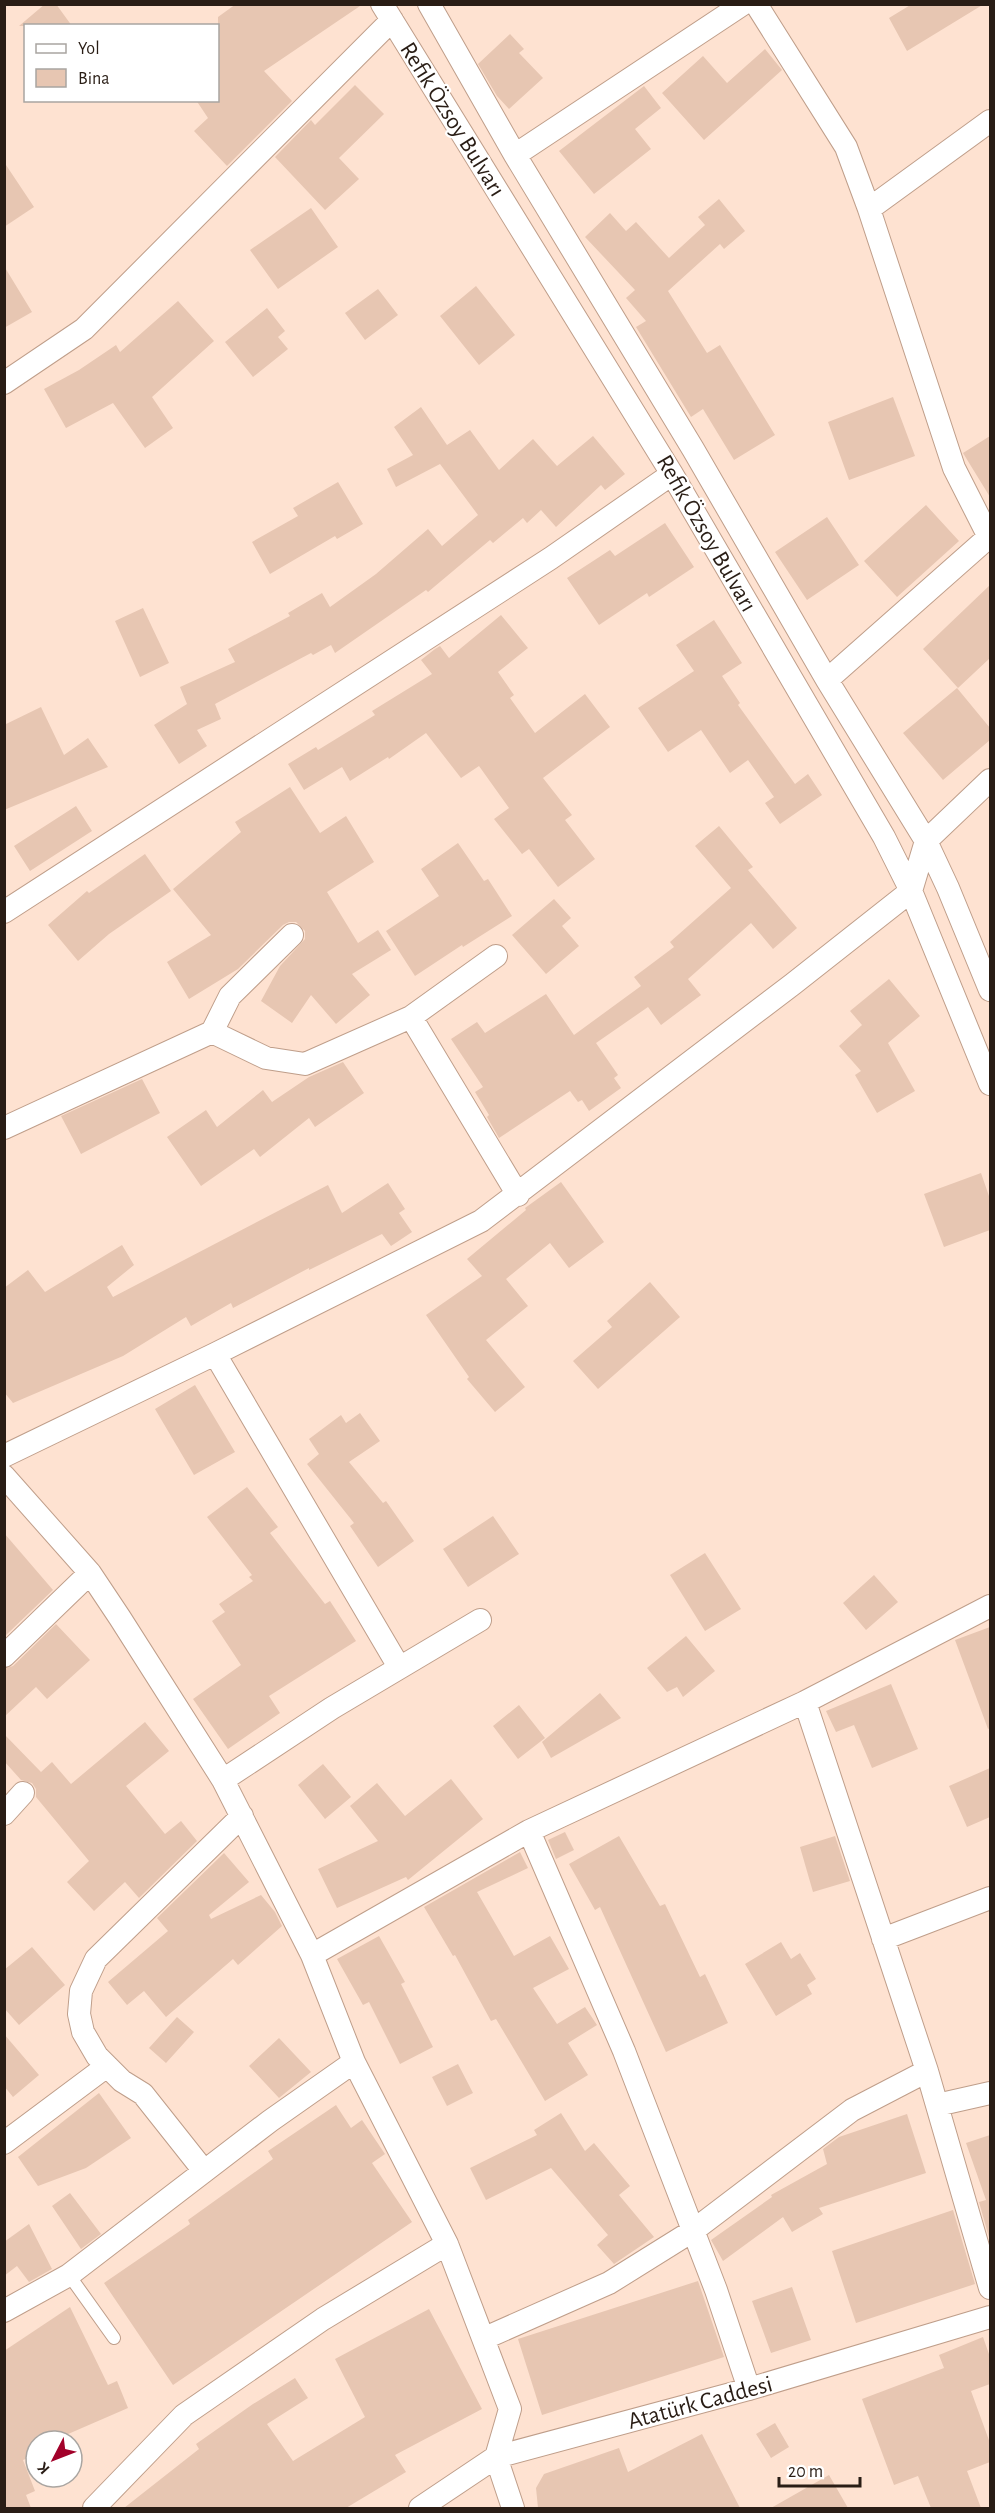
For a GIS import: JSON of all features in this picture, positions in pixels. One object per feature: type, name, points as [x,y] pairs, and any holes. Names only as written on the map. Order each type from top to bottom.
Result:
[{"type":"street","name":"Refik Özsoy Bulvarı","points":[[429,4],[514,155],[693,449],[827,680],[926,841],[990,990]]},
{"type":"street","points":[[514,155],[743,4]]},
{"type":"street","points":[[756,4],[846,147],[869,209],[954,468],[990,537],[827,680]]},
{"type":"street","name":"Refik Özsoy Bulvarı","points":[[387,12],[672,474],[884,837],[911,891],[990,1083]]},
{"type":"street","points":[[4,383],[84,329],[387,12]]},
{"type":"street","points":[[869,209],[990,122]]},
{"type":"street","points":[[4,912],[444,628],[672,474]]},
{"type":"street","points":[[4,1455],[215,1354],[481,1221],[518,1195],[911,891],[926,841],[990,780]]},
{"type":"street","points":[[4,1128],[212,1032],[230,996],[292,935]]},
{"type":"street","points":[[212,1032],[266,1058],[304,1064],[411,1017],[496,956]]},
{"type":"street","points":[[411,1017],[518,1195]]},
{"type":"street","points":[[215,1354],[399,1667]]},
{"type":"street","points":[[4,1476],[90,1573],[223,1780],[312,1954],[354,2062],[447,2244],[485,2338],[510,2409],[496,2457],[513,2508]]},
{"type":"street","points":[[4,1656],[90,1573]]},
{"type":"street","points":[[312,1954],[529,1831],[805,1702],[990,1606]]},
{"type":"street","points":[[223,1780],[332,1708],[480,1620]]},
{"type":"street","points":[[805,1702],[927,2070],[990,2288]]},
{"type":"street","points":[[4,1814],[23,1793]]},
{"type":"street","points":[[204,2171],[143,2094],[122,2081],[97,2056],[83,2032],[79,2014],[81,1991],[96,1959],[242,1816]]},
{"type":"street","points":[[529,1831],[624,2051],[694,2230],[750,2389]]},
{"type":"street","points":[[883,1940],[990,1898]]},
{"type":"street","points":[[4,2311],[69,2275],[204,2171],[354,2062]]},
{"type":"street","points":[[4,2143],[107,2066]]},
{"type":"street","points":[[485,2338],[609,2283],[694,2230],[852,2110],[927,2070]]},
{"type":"street","points":[[937,2105],[990,2093]]},
{"type":"street","points":[[94,2508],[184,2415],[323,2319],[447,2244]]},
{"type":"street","name":"Atatürk Caddesi","points":[[420,2508],[496,2457],[750,2389],[990,2317]]},
{"type":"lane","points":[[69,2275],[114,2338]]},
{"type":"building","points":[[45,4],[56,4],[71,24],[24,24],[24,26],[19,26]]},
{"type":"building","points":[[236,4],[363,4],[264,71],[292,101],[227,166],[194,131],[208,118],[197,102],[219,102],[218,17]]},
{"type":"building","points":[[912,4],[984,4],[907,51],[889,18]]},
{"type":"building","points":[[510,34],[524,49],[519,53],[543,78],[509,109],[497,96],[478,64]]},
{"type":"building","points":[[765,49],[782,70],[704,140],[662,93],[703,56],[727,83]]},
{"type":"building","points":[[355,85],[384,114],[339,158],[359,179],[325,210],[275,157],[311,120],[315,125]]},
{"type":"building","points":[[644,86],[661,108],[635,129],[651,149],[594,194],[559,151]]},
{"type":"building","points":[[4,162],[34,207],[4,227]]},
{"type":"building","points":[[719,199],[745,231],[724,249],[720,244],[668,291],[707,353],[720,345],[775,435],[734,460],[703,409],[691,417],[636,327],[646,321],[626,298],[635,290],[585,237],[610,213],[626,231],[636,222],[669,258],[705,225],[698,217]]},
{"type":"building","points":[[311,208],[338,247],[278,289],[250,250]]},
{"type":"building","points":[[4,266],[32,312],[4,328]]},
{"type":"building","points":[[476,286],[515,335],[479,365],[440,316]]},
{"type":"building","points":[[378,289],[398,315],[365,340],[345,313]]},
{"type":"building","points":[[178,301],[214,341],[152,397],[173,428],[145,448],[113,403],[66,428],[44,389],[79,370],[116,345],[120,352]]},
{"type":"building","points":[[267,308],[285,331],[278,337],[288,349],[253,377],[225,342]]},
{"type":"building","points":[[893,397],[915,456],[849,480],[828,422]]},
{"type":"building","points":[[421,407],[447,445],[470,430],[499,470],[533,439],[557,466],[593,436],[625,474],[605,490],[601,485],[556,527],[541,510],[527,523],[523,518],[493,543],[490,540],[428,592],[426,590],[335,653],[331,645],[313,655],[311,653],[215,704],[221,719],[197,730],[207,746],[179,764],[154,725],[187,704],[180,687],[235,662],[228,649],[290,616],[288,613],[322,593],[330,607],[376,574],[428,529],[442,546],[478,515],[440,464],[396,487],[387,469],[413,455],[394,427]]},
{"type":"building","points":[[990,436],[990,497],[963,453]]},
{"type":"building","points":[[338,482],[363,524],[337,539],[335,536],[270,574],[252,542],[298,516],[293,508]]},
{"type":"building","points":[[926,505],[959,541],[897,597],[864,561]]},
{"type":"building","points":[[827,517],[859,565],[807,600],[775,552]]},
{"type":"building","points":[[665,523],[694,567],[649,597],[647,593],[599,625],[567,578],[610,550],[615,556]]},
{"type":"building","points":[[990,585],[990,658],[958,688],[923,649]]},
{"type":"building","points":[[143,608],[169,663],[140,677],[115,621]]},
{"type":"building","points":[[501,615],[528,648],[498,672],[514,695],[510,698],[535,733],[585,694],[610,727],[543,778],[572,815],[565,820],[595,859],[558,887],[529,849],[522,854],[494,819],[509,808],[479,766],[461,778],[426,733],[389,759],[388,757],[350,781],[342,767],[304,790],[288,764],[316,747],[318,750],[375,715],[372,711],[432,674],[421,660],[435,649],[440,646],[449,658]]},
{"type":"building","points":[[714,620],[742,663],[722,676],[740,703],[738,705],[795,784],[808,774],[822,795],[780,824],[765,803],[774,797],[748,760],[730,773],[701,730],[668,752],[638,708],[694,671],[676,645]]},
{"type":"building","points":[[957,688],[990,728],[990,740],[943,780],[903,733]]},
{"type":"building","points":[[41,707],[64,755],[88,738],[108,767],[4,810],[4,725]]},
{"type":"building","points":[[290,787],[320,833],[346,816],[374,862],[327,892],[358,943],[378,930],[391,950],[352,974],[370,995],[336,1024],[311,995],[292,1023],[261,1001],[280,966],[305,939],[305,931],[296,922],[283,925],[238,969],[189,999],[167,962],[211,935],[173,889],[241,832],[235,822]]},
{"type":"building","points":[[76,806],[92,831],[30,871],[14,846]]},
{"type":"building","points":[[719,826],[753,867],[748,870],[797,928],[773,949],[751,923],[688,979],[701,995],[661,1025],[648,1007],[596,1043],[618,1075],[614,1078],[621,1088],[589,1111],[582,1100],[578,1102],[570,1091],[499,1138],[475,1092],[483,1087],[451,1039],[477,1022],[485,1033],[546,994],[574,1035],[641,986],[634,977],[674,947],[670,942],[731,888],[695,846]]},
{"type":"building","points":[[458,843],[484,881],[488,879],[512,916],[415,976],[386,931],[439,896],[421,869]]},
{"type":"building","points":[[145,854],[171,891],[109,934],[78,961],[48,925],[87,891],[89,893]]},
{"type":"building","points":[[554,899],[571,918],[562,926],[579,946],[546,974],[512,935]]},
{"type":"building","points":[[889,979],[920,1016],[888,1043],[915,1091],[877,1113],[855,1075],[861,1071],[839,1046],[862,1025],[850,1011]]},
{"type":"building","points":[[343,1062],[364,1093],[315,1127],[309,1118],[260,1157],[254,1149],[201,1186],[167,1137],[206,1110],[217,1127],[263,1090],[272,1102],[309,1077]]},
{"type":"building","points":[[142,1079],[160,1113],[81,1154],[61,1116]]},
{"type":"building","points":[[981,1173],[990,1199],[990,1230],[944,1247],[924,1194]]},
{"type":"building","points":[[561,1182],[604,1242],[569,1268],[550,1243],[506,1279],[528,1306],[486,1340],[525,1387],[495,1412],[467,1379],[469,1377],[426,1315],[482,1276],[467,1259],[526,1210],[525,1208]]},
{"type":"building","points":[[388,1183],[405,1209],[399,1213],[412,1232],[391,1246],[382,1234],[309,1270],[309,1268],[233,1308],[231,1303],[191,1326],[186,1317],[123,1356],[13,1403],[4,1392],[4,1288],[28,1270],[45,1292],[122,1245],[134,1265],[107,1287],[113,1297],[328,1185],[342,1213]]},
{"type":"building","points":[[650,1282],[680,1317],[598,1389],[573,1361],[612,1327],[607,1321]]},
{"type":"building","points":[[195,1385],[235,1452],[194,1475],[155,1409]]},
{"type":"building","points":[[360,1413],[380,1441],[349,1462],[383,1503],[386,1501],[414,1541],[378,1567],[350,1526],[354,1523],[307,1464],[319,1454],[309,1439],[341,1415],[346,1423]]},
{"type":"building","points":[[247,1487],[278,1527],[270,1533],[325,1604],[330,1601],[356,1641],[269,1696],[280,1713],[228,1749],[193,1699],[241,1665],[212,1621],[225,1612],[219,1604],[253,1581],[249,1577],[252,1575],[207,1517]]},
{"type":"building","points":[[493,1516],[519,1554],[468,1587],[443,1549]]},
{"type":"building","points":[[4,1533],[53,1590],[4,1637]]},
{"type":"building","points":[[705,1553],[741,1609],[705,1631],[670,1575]]},
{"type":"building","points":[[874,1575],[898,1602],[866,1630],[843,1603]]},
{"type":"building","points":[[56,1624],[90,1660],[47,1699],[36,1687],[4,1717],[4,1669],[13,1666]]},
{"type":"building","points":[[990,1627],[990,1728],[988,1729],[955,1640]]},
{"type":"building","points":[[686,1636],[715,1671],[683,1697],[677,1687],[667,1692],[647,1668]]},
{"type":"building","points":[[891,1684],[918,1749],[872,1768],[854,1725],[836,1732],[826,1711]]},
{"type":"building","points":[[600,1693],[621,1718],[551,1758],[542,1742]]},
{"type":"building","points":[[519,1705],[545,1738],[518,1759],[493,1726]]},
{"type":"building","points":[[145,1722],[169,1751],[126,1786],[165,1834],[181,1821],[197,1841],[139,1898],[125,1882],[94,1911],[67,1882],[89,1861],[36,1797],[36,1789],[32,1783],[21,1780],[4,1761],[4,1734],[41,1772],[52,1762],[71,1784]]},
{"type":"building","points":[[323,1764],[351,1797],[325,1819],[298,1785]]},
{"type":"building","points":[[990,1768],[990,1817],[967,1827],[949,1786]]},
{"type":"building","points":[[451,1779],[483,1819],[408,1880],[406,1877],[337,1908],[318,1869],[378,1841],[350,1806],[377,1783],[405,1816]]},
{"type":"building","points":[[565,1832],[574,1850],[556,1859],[548,1840]]},
{"type":"building","points":[[619,1836],[660,1906],[665,1904],[700,1977],[705,1974],[728,2023],[666,2052],[600,1907],[595,1910],[569,1864]]},
{"type":"building","points":[[835,1836],[850,1881],[813,1892],[800,1847]]},
{"type":"building","points":[[520,1852],[528,1868],[477,1892],[514,1956],[550,1936],[569,1969],[533,1988],[557,2024],[585,2007],[597,2025],[568,2043],[588,2075],[545,2101],[496,2019],[491,2021],[455,1955],[453,1956],[424,1907]]},
{"type":"building","points":[[224,1853],[249,1882],[209,1915],[211,1919],[261,1895],[275,1912],[282,1926],[238,1965],[233,1959],[166,2017],[144,1991],[127,2005],[108,1982],[168,1931],[157,1918]]},
{"type":"building","points":[[379,1936],[405,1982],[401,1984],[433,2047],[400,2064],[369,2002],[363,2005],[337,1959]]},
{"type":"building","points":[[781,1942],[791,1959],[800,1953],[816,1979],[807,1985],[812,1994],[776,2016],[745,1964]]},
{"type":"building","points":[[32,1947],[65,1985],[19,2025],[4,2008],[4,1970]]},
{"type":"building","points":[[177,2017],[194,2032],[166,2063],[149,2048]]},
{"type":"building","points":[[4,2034],[39,2075],[13,2097],[4,2086]]},
{"type":"building","points":[[279,2038],[311,2072],[279,2098],[249,2066]]},
{"type":"building","points":[[458,2064],[473,2093],[447,2106],[432,2077]]},
{"type":"building","points":[[99,2093],[131,2138],[86,2168],[38,2186],[18,2157]]},
{"type":"building","points":[[336,2105],[351,2128],[362,2120],[385,2154],[372,2163],[412,2222],[173,2385],[104,2283],[190,2224],[188,2220],[273,2159],[268,2151]]},
{"type":"building","points":[[561,2113],[585,2151],[594,2143],[630,2186],[619,2195],[654,2237],[614,2264],[597,2245],[608,2235],[551,2168],[486,2200],[470,2168],[537,2135],[534,2130]]},
{"type":"building","points":[[907,2114],[926,2173],[819,2208],[823,2214],[792,2232],[783,2217],[723,2261],[711,2240],[772,2197],[771,2195],[827,2164],[823,2149],[839,2137]]},
{"type":"building","points":[[990,2135],[990,2241],[979,2202],[986,2200],[966,2143]]},
{"type":"building","points":[[70,2193],[101,2234],[81,2249],[52,2206]]},
{"type":"building","points":[[953,2210],[975,2284],[856,2323],[832,2251]]},
{"type":"building","points":[[29,2224],[52,2269],[29,2282],[17,2266],[4,2276],[4,2242]]},
{"type":"building","points":[[698,2281],[724,2357],[542,2415],[518,2339]]},
{"type":"building","points":[[792,2287],[811,2340],[771,2353],[752,2301]]},
{"type":"building","points":[[70,2307],[108,2385],[117,2381],[128,2408],[80,2429],[24,2429],[24,2489],[34,2489],[35,2491],[26,2495],[31,2508],[4,2508],[4,2351]]},
{"type":"building","points":[[429,2309],[482,2409],[395,2455],[406,2472],[346,2508],[124,2508],[199,2449],[196,2444],[295,2378],[308,2398],[267,2424],[293,2461],[365,2417],[335,2359]]},
{"type":"building","points":[[983,2337],[990,2357],[990,2384],[971,2391],[990,2443],[990,2462],[967,2471],[981,2508],[931,2508],[918,2476],[894,2485],[862,2399],[944,2368],[939,2355]]},
{"type":"building","points":[[775,2423],[789,2447],[771,2458],[756,2434]]},
{"type":"building","points":[[702,2434],[740,2508],[538,2508],[536,2488],[544,2474],[619,2448],[628,2472]]},
{"type":"building","points":[[829,2475],[848,2508],[771,2508]]}]
